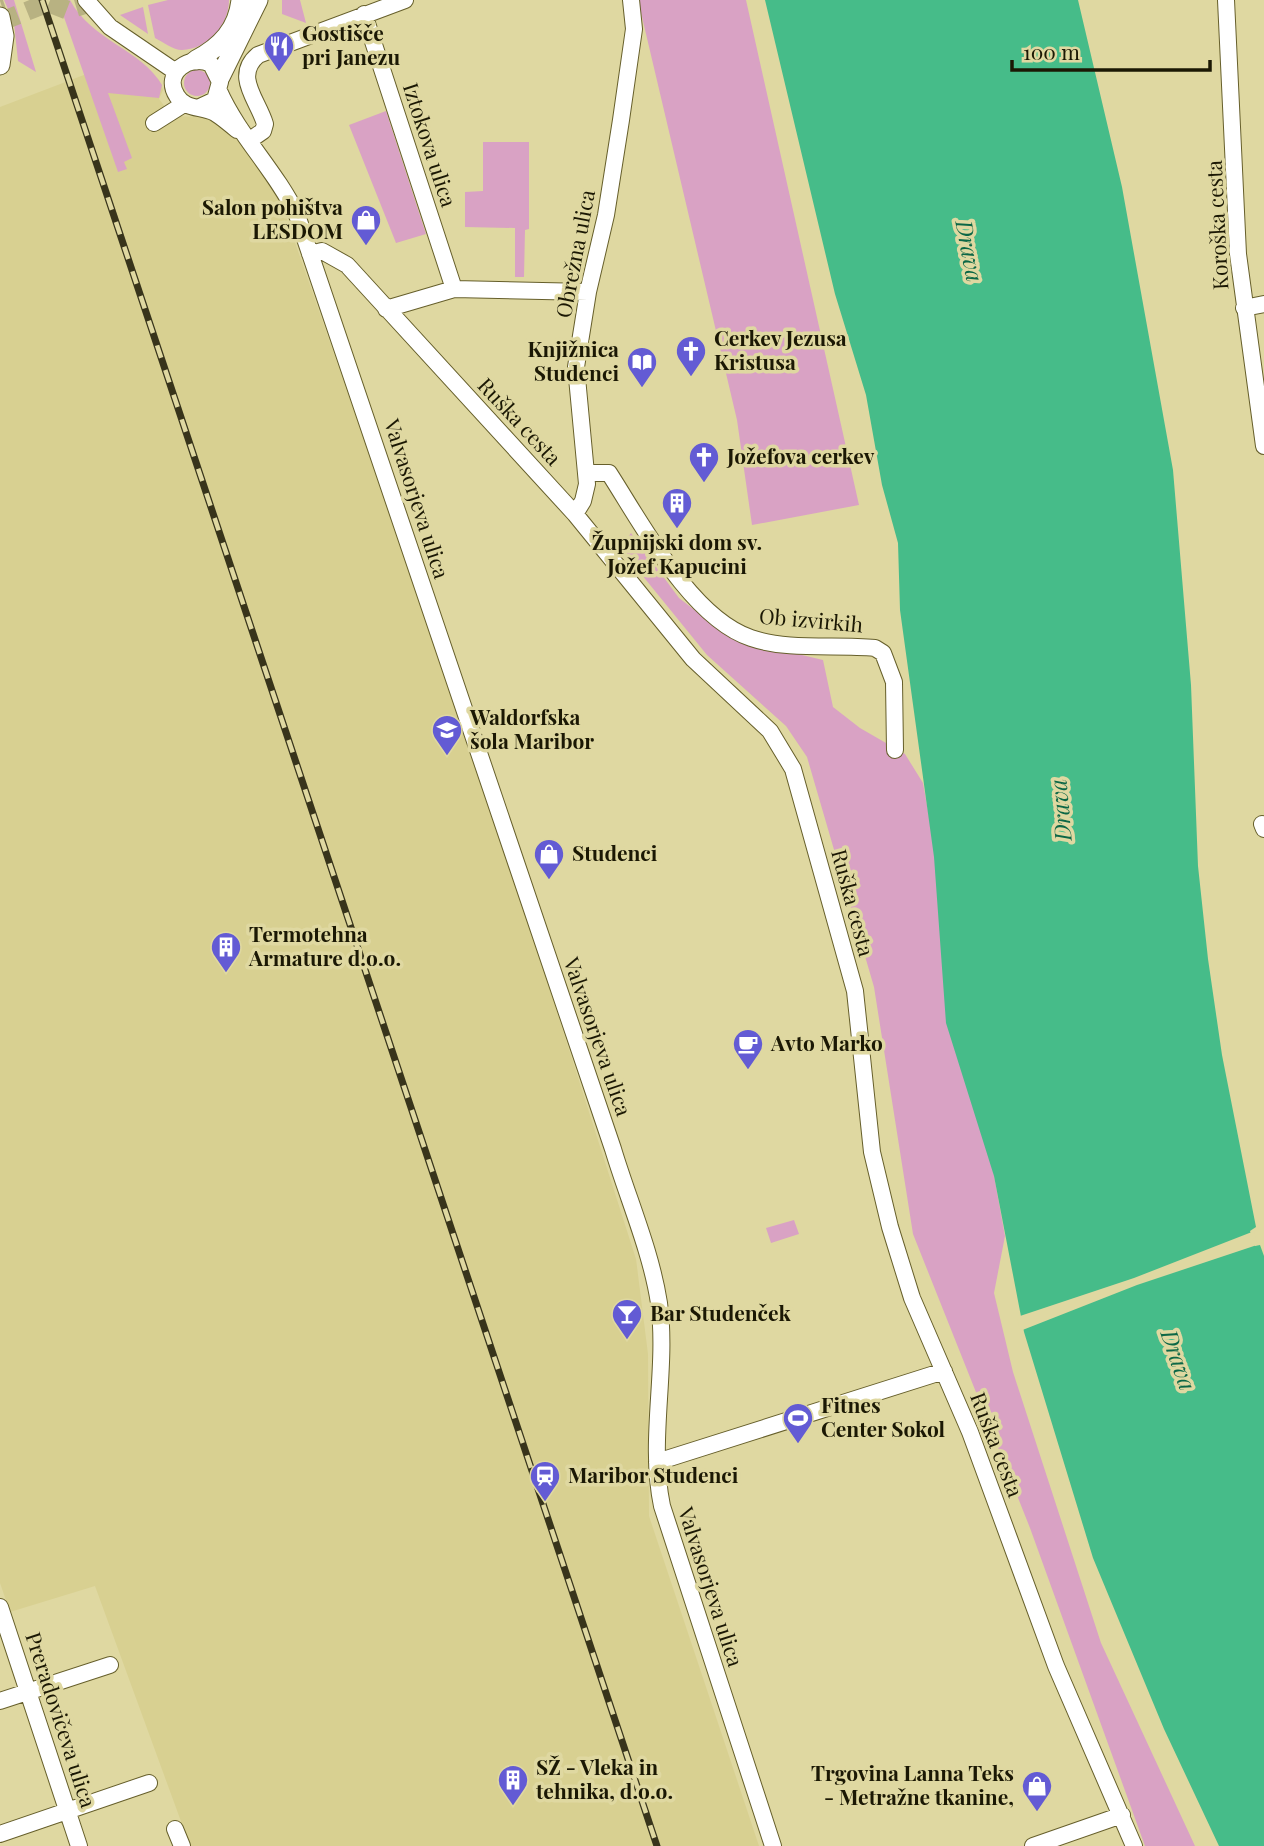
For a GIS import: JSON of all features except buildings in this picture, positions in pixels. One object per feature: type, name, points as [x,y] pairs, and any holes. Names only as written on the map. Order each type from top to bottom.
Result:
[{"type":"main road","points":[[196,60],[227,37],[236,21],[241,0]]},
{"type":"main road","points":[[220,84],[258,0]]},
{"type":"main road","points":[[0,17],[4,36],[0,65]]},
{"type":"street","points":[[86,0],[110,27],[176,72]]},
{"type":"street","points":[[250,140],[262,131],[265,124],[247,85],[246,70],[251,61],[258,55],[405,0]]},
{"type":"street","name":"Obrežna ulica","points":[[575,514],[583,501],[587,473],[576,367],[588,292],[606,215],[621,120],[634,29],[631,0]]},
{"type":"street","name":"Koroška cesta","points":[[1226,0],[1238,254],[1264,446]]},
{"type":"street","name":"Iztokova ulica","points":[[364,14],[454,289]]},
{"type":"street","points":[[250,140],[214,113],[192,106],[174,89],[176,72],[186,62],[196,60],[211,64],[250,140],[285,190],[310,254]]},
{"type":"street","points":[[154,123],[192,106],[211,103],[220,84]]},
{"type":"street","name":"Ruška cesta","points":[[310,254],[322,251],[335,256],[386,309],[575,514],[693,659],[770,731],[793,769],[855,992],[871,1140],[890,1227],[912,1298],[970,1432],[1056,1666],[1134,1846]]},
{"type":"street","name":"Valvasorjeva ulica","points":[[310,254],[598,1103],[652,1275],[659,1302],[661,1360],[657,1462],[660,1495],[774,1846]]},
{"type":"street","points":[[386,309],[454,289],[588,292]]},
{"type":"street","points":[[1244,308],[1264,304]]},
{"type":"street","name":"Ob izvirkih","points":[[587,473],[609,473],[684,584],[729,626],[752,638],[875,648],[883,653],[894,682],[895,750]]},
{"type":"street","points":[[657,1462],[944,1371]]},
{"type":"street","name":"Preradovičeva ulica","points":[[0,1607],[79,1846]]},
{"type":"street","points":[[0,1702],[110,1665]]},
{"type":"street","points":[[0,1834],[149,1783]]},
{"type":"street","points":[[1033,1846],[1122,1815]]},
{"type":"street","points":[[175,1829],[181,1846]]},
{"type":"shaded area","points":[[4,0],[14,0],[36,72],[18,61],[14,23]]},
{"type":"shaded area","points":[[58,0],[70,0],[90,25],[142,63],[162,85],[159,98],[108,93],[132,158],[124,162],[127,169],[118,172]]},
{"type":"shaded area","points":[[168,0],[229,0],[225,18],[215,34],[191,49],[179,50],[155,38],[148,5]]},
{"type":"shaded area","points":[[282,0],[300,0],[306,23],[282,14]]},
{"type":"shaded area","points":[[638,0],[746,0],[859,505],[752,525],[737,420]]},
{"type":"shaded area","points":[[143,7],[148,34],[120,15]]},
{"type":"shaded area","points":[[131,57],[159,80],[163,90],[159,99],[172,116],[203,117],[222,124],[247,149],[276,188],[480,771],[636,1259],[648,1354],[649,1516],[759,1846],[190,1846],[95,1586],[10,1612],[0,1583],[0,107]]},
{"type":"shaded area","points":[[197,70],[206,74],[210,83],[206,92],[197,96],[188,92],[184,83],[188,74]]},
{"type":"shaded area","points":[[386,111],[426,234],[396,243],[349,125]]},
{"type":"shaded area","points":[[483,142],[529,142],[529,229],[525,230],[524,277],[515,277],[515,228],[465,227],[465,192],[483,191]]},
{"type":"shaded area","points":[[631,533],[679,598],[731,638],[823,660],[833,707],[860,728],[905,754],[923,783],[1005,1236],[994,1293],[1013,1372],[1101,1643],[1195,1846],[1145,1846],[1030,1528],[913,1234],[874,987],[807,757],[786,726],[707,655],[620,548]]},
{"type":"shaded area","points":[[794,1220],[799,1234],[771,1243],[766,1228]]},
{"type":"water","name":"Drava","points":[[765,0],[1078,0],[1122,187],[1173,470],[1191,685],[1198,866],[1208,959],[1222,1055],[1256,1227],[1250,1231],[1255,1246],[1260,1245],[1264,1256],[1264,1846],[1219,1846],[1164,1729],[1093,1558],[1024,1332],[994,1176],[946,1023],[934,857],[900,610],[898,543],[882,485],[866,395],[835,294]]},
{"type":"pier","points":[[1257,1230],[1254,1232],[1257,1242],[1263,1243],[1137,1285],[1020,1331],[1017,1317],[1134,1278]]},
{"type":"tunnel","points":[[0,22],[55,0]]},
{"type":"tunnel","points":[[49,3],[67,10],[99,0]]},
{"type":"railway","points":[[42,0],[657,1846]]},
{"type":"place","name":"Gostišče pri Janezu","points":[[279,73]]},
{"type":"place","name":"Salon pohištva LESDOM","points":[[366,247]]},
{"type":"place","name":"Cerkev Jezusa Kristusa","points":[[691,378]]},
{"type":"place","name":"Knjižnica Studenci","points":[[642,389]]},
{"type":"place","name":"Jožefova cerkev","points":[[704,484]]},
{"type":"place","name":"Župnijski dom sv. Jožef Kapucini","points":[[677,530]]},
{"type":"place","name":"Waldorfska šola Maribor","points":[[447,757]]},
{"type":"place","name":"Studenci","points":[[549,881]]},
{"type":"place","name":"Termotehna Armature d.o.o.","points":[[226,974]]},
{"type":"place","name":"Avto Marko","points":[[748,1071]]},
{"type":"place","name":"Bar Studenček","points":[[627,1341]]},
{"type":"place","name":"Fitnes Center Sokol","points":[[798,1445]]},
{"type":"place","name":"Maribor Studenci","points":[[545,1503]]},
{"type":"place","name":"SŽ - Vleka in tehnika, d.o.o.","points":[[513,1807]]},
{"type":"place","name":"Trgovina Lanna Teks - Metražne tkanine,","points":[[1037,1813]]}]
